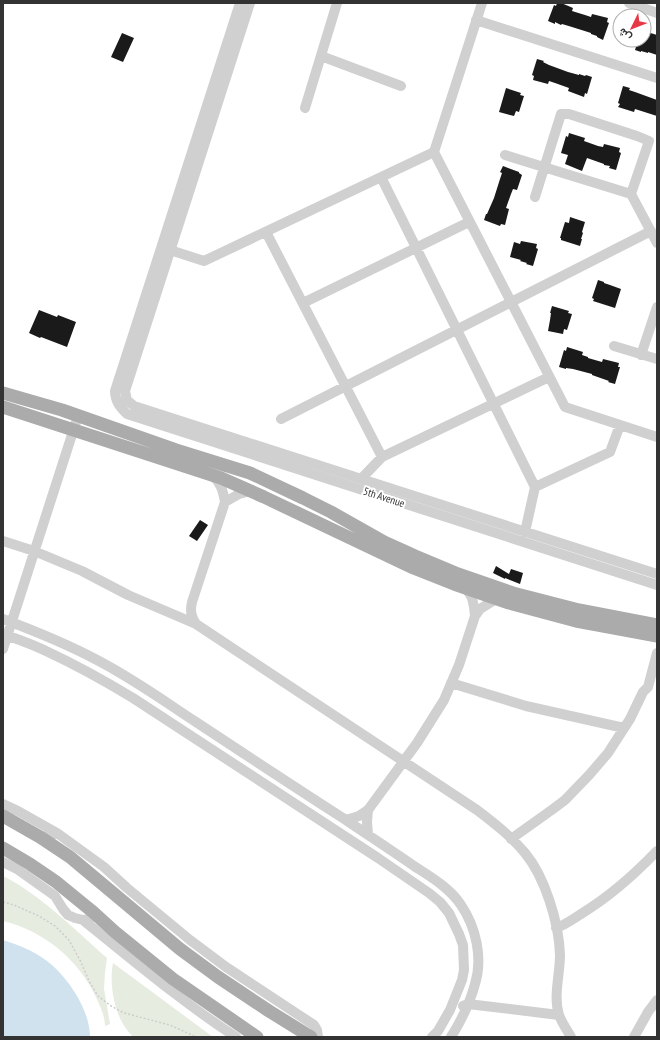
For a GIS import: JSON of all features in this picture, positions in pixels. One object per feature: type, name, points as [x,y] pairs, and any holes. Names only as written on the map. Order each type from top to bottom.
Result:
[{"type":"main road","points":[[3,393],[78,416],[176,450],[250,473],[310,501],[384,542],[458,574],[513,593],[579,610],[657,625]]},
{"type":"main road","points":[[3,407],[212,475],[251,491],[411,566],[496,599],[576,621],[657,636]]},
{"type":"main road","points":[[3,816],[40,837],[70,857],[163,935],[218,977],[311,1037]]},
{"type":"main road","points":[[3,848],[55,881],[173,979],[257,1037]]},
{"type":"street","name":"5th Avenue","points":[[240,3],[115,391],[117,402],[127,414],[657,585]]},
{"type":"street","points":[[250,3],[170,250],[204,261],[434,152]]},
{"type":"street","points":[[305,108],[337,3]]},
{"type":"street","points":[[482,3],[434,152],[564,407],[657,436]]},
{"type":"street","points":[[629,3],[657,13]]},
{"type":"street","points":[[476,20],[657,78]]},
{"type":"street","points":[[321,56],[401,86]]},
{"type":"street","points":[[535,197],[561,114],[569,114],[648,141],[631,194]]},
{"type":"street","points":[[505,155],[545,166],[631,194],[657,243]]},
{"type":"street","points":[[381,177],[535,487],[525,532]]},
{"type":"street","points":[[303,303],[469,222]]},
{"type":"street","points":[[281,419],[651,231]]},
{"type":"street","points":[[266,232],[382,457]]},
{"type":"street","name":"5th Avenue","points":[[170,250],[125,391],[127,400],[134,406],[657,574]]},
{"type":"street","points":[[641,355],[657,307]]},
{"type":"street","points":[[614,346],[657,359]]},
{"type":"street","points":[[361,479],[382,457],[549,377]]},
{"type":"street","points":[[3,649],[7,620],[34,551],[78,416]]},
{"type":"street","points":[[535,487],[610,452],[620,425]]},
{"type":"street","points":[[196,624],[192,618],[190,610],[225,502],[221,485],[212,475]]},
{"type":"street","points":[[225,502],[239,494],[251,491]]},
{"type":"street","points":[[3,542],[34,551],[82,571],[128,595],[196,624],[404,761],[477,810],[499,827],[525,853],[534,866],[550,901],[560,944],[557,992],[559,1015],[571,1037]]},
{"type":"street","points":[[466,588],[472,598],[475,616]]},
{"type":"street","points":[[346,820],[359,816],[368,810],[417,743],[444,700],[452,683],[475,616],[480,609],[496,599]]},
{"type":"street","points":[[7,620],[50,637],[112,668],[346,820],[450,892],[461,905],[473,929],[477,942],[478,957],[476,983],[468,1004],[451,1037]]},
{"type":"street","points":[[5,635],[45,650],[104,680],[372,854],[440,902],[450,913],[460,934],[463,945],[464,970],[462,980],[450,1010],[438,1031],[432,1037]]},
{"type":"street","points":[[511,839],[569,796],[608,753],[648,687],[657,653]]},
{"type":"street","points":[[452,683],[526,706],[624,728]]},
{"type":"street","points":[[3,804],[57,832],[104,867],[190,940],[226,967],[314,1025],[317,1030],[318,1037]]},
{"type":"street","points":[[368,810],[368,835]]},
{"type":"street","points":[[40,837],[49,836],[57,832]]},
{"type":"street","points":[[556,928],[563,926],[582,914],[615,890],[632,876],[657,851]]},
{"type":"street","points":[[3,862],[17,869],[55,896],[62,909],[68,915],[83,920],[99,917]]},
{"type":"street","points":[[83,920],[145,971],[236,1037]]},
{"type":"street","points":[[634,1037],[648,1012],[657,1000]]},
{"type":"street","points":[[450,1010],[468,1004],[559,1015]]},
{"type":"path","points":[[3,902],[39,916],[55,926],[69,940],[81,962],[89,982],[98,996],[111,1006],[124,1013],[170,1025],[196,1037]]},
{"type":"shaded area","points":[[3,876],[31,893],[44,903],[107,958],[104,989],[110,1024],[105,1026],[101,1007],[89,983],[80,970],[58,948],[46,939],[32,932],[3,921]]},
{"type":"shaded area","points":[[113,963],[213,1037],[133,1037],[121,1020],[115,1005],[112,988]]},
{"type":"water","points":[[3,940],[21,946],[37,954],[63,976],[82,1005],[89,1027],[90,1037],[3,1037]]},
{"type":"building","points":[[557,3],[573,8],[572,11],[591,17],[592,14],[608,18],[607,22],[609,23],[603,40],[591,33],[548,21],[554,5],[556,6]]},
{"type":"building","points":[[122,33],[134,38],[123,62],[111,57]]},
{"type":"building","points":[[652,33],[657,35],[657,55],[635,50],[636,48],[652,48]]},
{"type":"building","points":[[537,59],[568,72],[592,77],[587,94],[585,93],[584,97],[568,91],[569,88],[549,81],[548,84],[533,80],[534,76],[532,75]]},
{"type":"building","points":[[623,86],[630,88],[629,90],[657,100],[657,116],[635,109],[634,112],[618,107],[620,104],[618,103]]},
{"type":"building","points":[[506,88],[521,93],[520,95],[524,96],[519,112],[516,111],[514,116],[499,112]]},
{"type":"building","points":[[569,133],[585,138],[584,141],[598,146],[603,147],[604,144],[620,148],[619,152],[621,153],[616,170],[609,168],[610,166],[587,158],[582,171],[565,164],[568,155],[561,153],[566,136],[568,137]]},
{"type":"building","points":[[503,166],[519,172],[522,175],[517,190],[513,189],[506,208],[509,209],[505,225],[501,224],[500,226],[484,220],[494,198],[502,173],[500,172]]},
{"type":"building","points":[[570,217],[585,222],[580,246],[561,240],[560,238],[565,222],[569,223]]},
{"type":"building","points":[[521,241],[537,244],[536,248],[538,249],[533,266],[520,261],[521,260],[510,257],[514,242],[520,244]]},
{"type":"building","points":[[598,280],[621,289],[615,308],[593,301],[594,299],[592,298]]},
{"type":"building","points":[[552,306],[569,311],[568,313],[572,314],[567,330],[564,329],[563,334],[548,331]]},
{"type":"building","points":[[39,310],[76,322],[67,347],[29,333]]},
{"type":"building","points":[[567,347],[583,352],[582,355],[588,358],[602,362],[603,359],[619,363],[618,367],[620,367],[615,384],[592,374],[559,367],[564,350],[566,351]]},
{"type":"building","points":[[200,520],[208,525],[197,541],[189,536]]},
{"type":"building","points":[[496,566],[509,574],[511,569],[523,573],[520,584],[493,573]]}]
